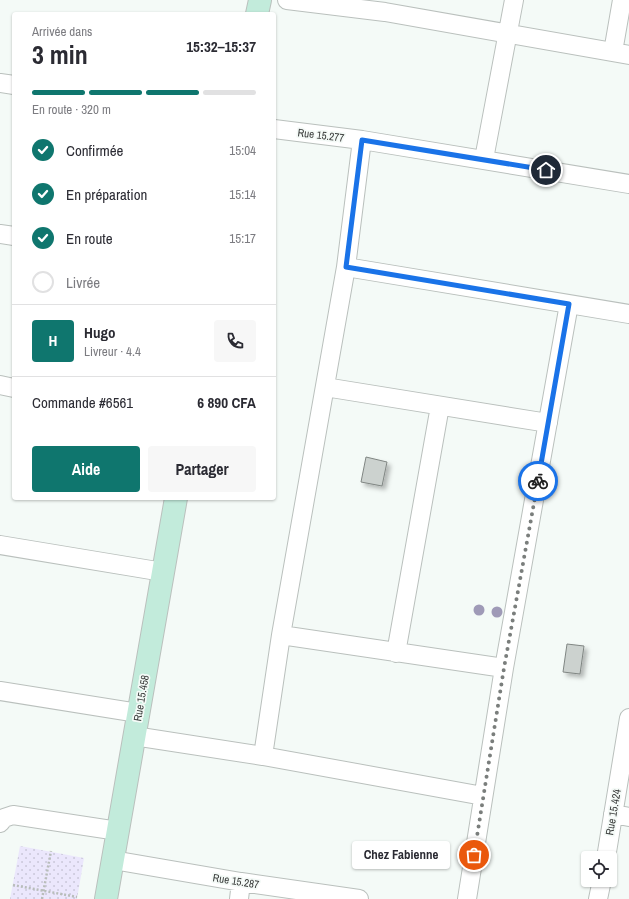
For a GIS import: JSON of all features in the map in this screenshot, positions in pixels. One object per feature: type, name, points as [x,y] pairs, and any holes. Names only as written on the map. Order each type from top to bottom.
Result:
[{"type":"main road","points":[[258,12],[260,0]]},
{"type":"main road","name":"Rue 15.458","points":[[106,899],[176,500]]},
{"type":"street","points":[[287,0],[386,6],[509,34],[621,54],[622,0]]},
{"type":"street","points":[[484,159],[509,34],[514,0]]},
{"type":"street","points":[[0,83],[12,85]]},
{"type":"street","name":"Rue 15.277","points":[[276,129],[362,140],[629,184]]},
{"type":"street","points":[[263,756],[280,635],[326,387],[346,267],[362,140]]},
{"type":"street","points":[[0,234],[12,236]]},
{"type":"street","points":[[346,267],[629,314]]},
{"type":"street","points":[[467,899],[504,668],[569,304]]},
{"type":"street","points":[[0,385],[12,388]]},
{"type":"street","points":[[326,387],[548,423]]},
{"type":"street","points":[[396,653],[440,406]]},
{"type":"street","points":[[0,545],[163,572]]},
{"type":"street","points":[[280,635],[504,668]]},
{"type":"street","points":[[0,691],[138,713]]},
{"type":"street","name":"Rue 15.424","points":[[608,851],[621,816],[629,718]]},
{"type":"street","points":[[134,736],[263,756],[483,796]]},
{"type":"street","points":[[0,823],[4,818],[13,815],[118,831]]},
{"type":"street","name":"Rue 15.287","points":[[113,860],[240,891],[358,899]]},
{"type":"street","points":[[598,899],[601,887]]},
{"type":"path","points":[[42,899],[51,851]]},
{"type":"path","points":[[12,885],[77,897]]},
{"type":"shaded area","points":[[20,846],[84,858],[77,899],[10,899]]},
{"type":"building","points":[[366,457],[387,462],[382,486],[361,482]]},
{"type":"building","points":[[567,644],[584,646],[580,674],[563,672]]},
{"type":"way so far","points":[[474,855],[504,668],[538,481]]},
{"type":"place","name":"Chez Fabienne","points":[[474,855]]},
{"type":"route","points":[[538,481],[569,304],[346,267],[362,140],[546,170]]}]
